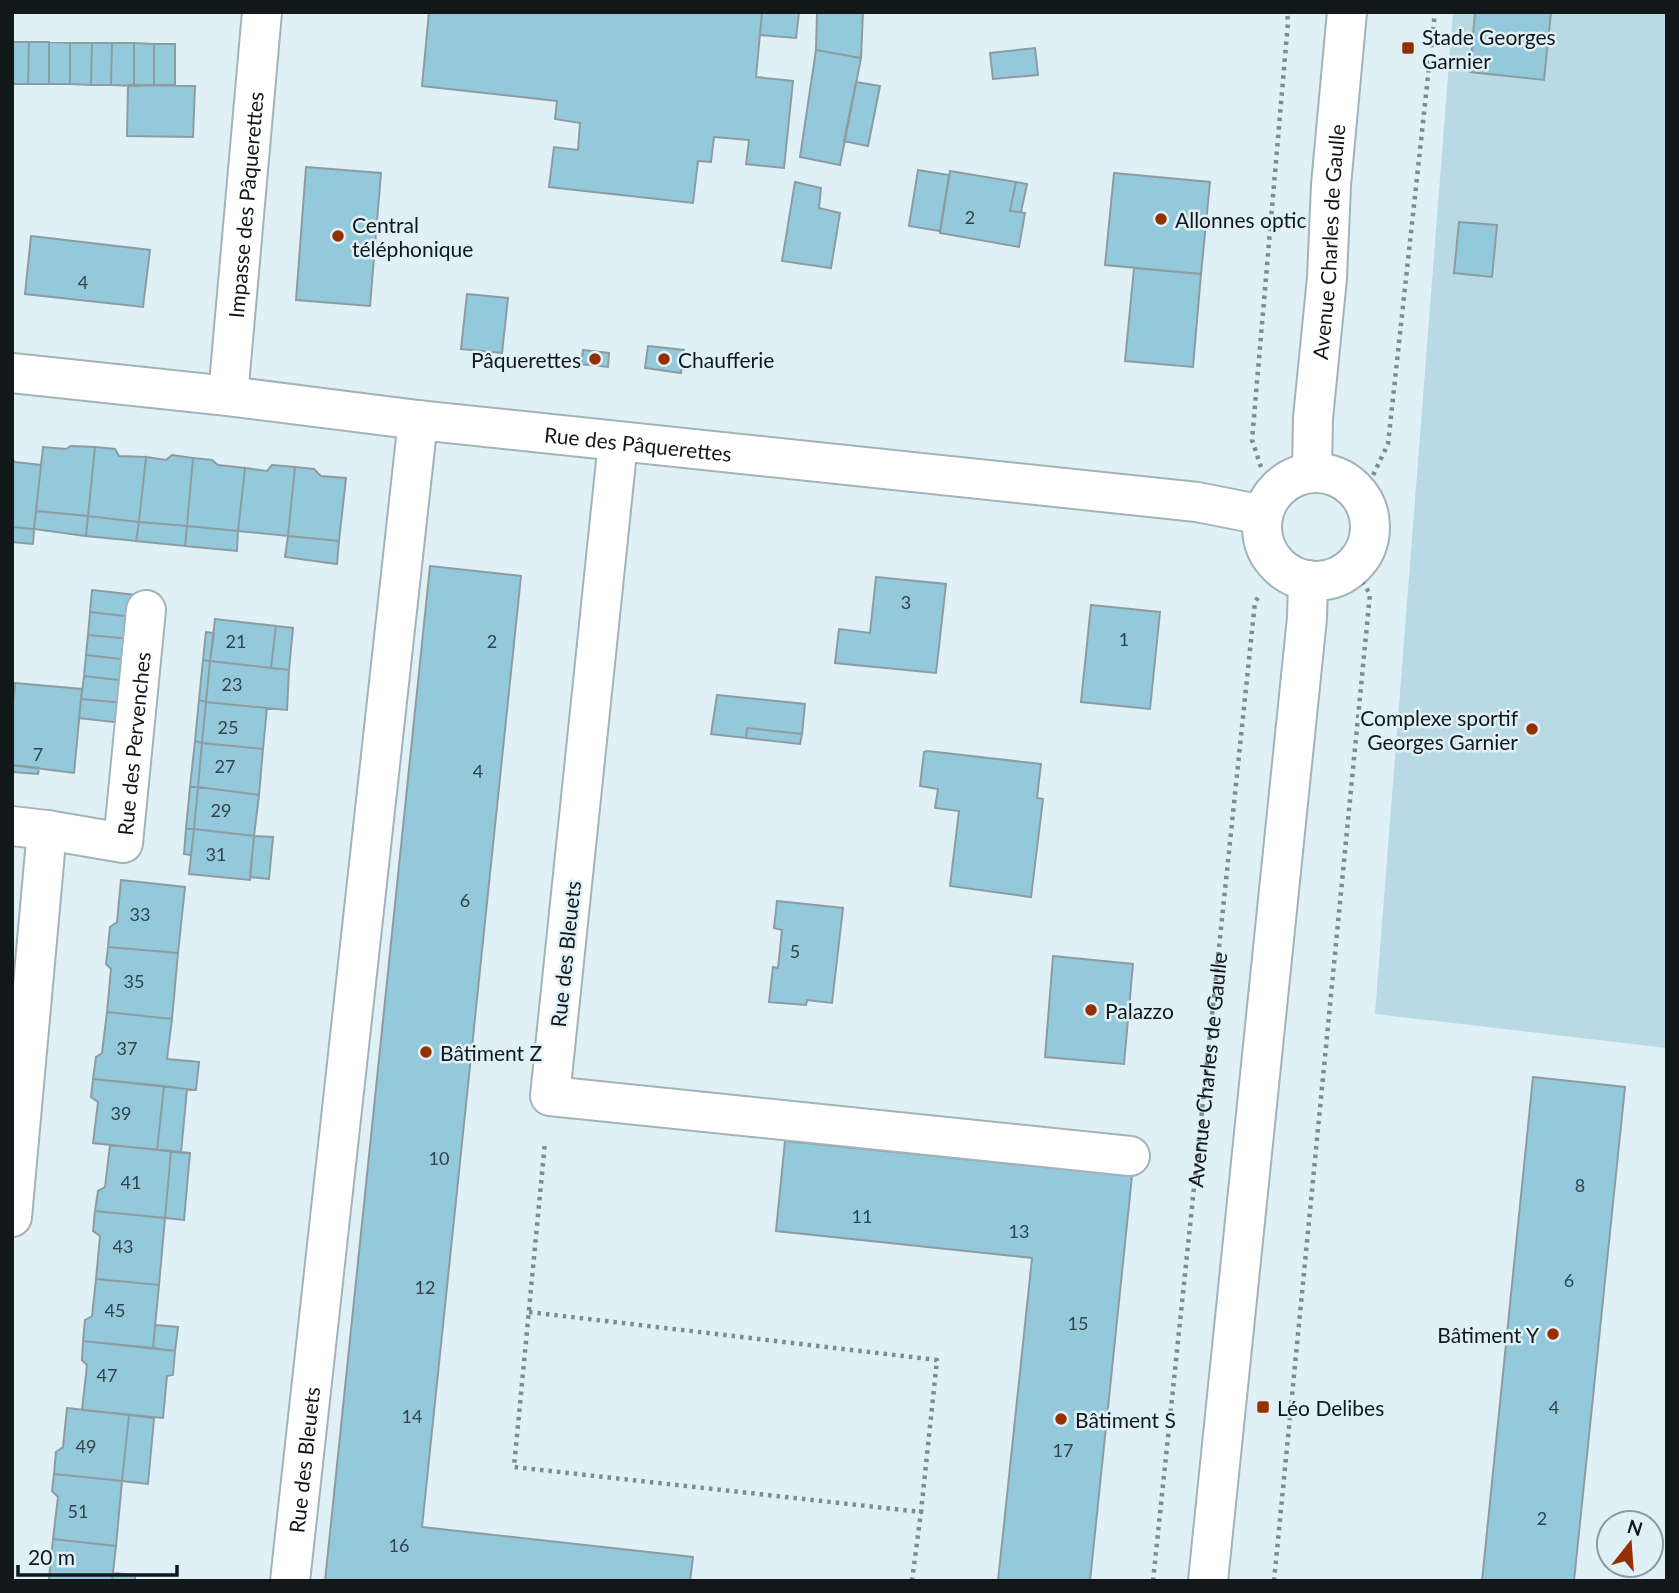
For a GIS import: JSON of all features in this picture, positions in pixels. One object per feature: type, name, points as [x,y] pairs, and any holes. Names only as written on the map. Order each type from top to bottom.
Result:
[{"type":"street","name":"Impasse des Pâquerettes","points":[[228,396],[262,12]]},
{"type":"street","name":"Avenue Charles de Gaulle","points":[[1312,472],[1313,418],[1327,278],[1331,185],[1347,12]]},
{"type":"street","name":"Rue des Pâquerettes","points":[[12,373],[618,442],[1184,500],[1267,506]]},
{"type":"street","name":"Rue des Bleuets","points":[[290,1581],[418,420]]},
{"type":"street","name":"Rue des Bleuets","points":[[550,1096],[618,442]]},
{"type":"street","points":[[1312,472],[1335,476],[1345,481],[1355,488],[1368,509],[1370,533],[1367,546],[1353,567],[1339,576],[1324,580],[1294,573],[1266,548],[1263,537],[1262,526],[1267,506],[1282,485],[1312,472]]},
{"type":"street","points":[[1208,1581],[1307,618],[1294,573]]},
{"type":"street","name":"Rue des Pervenches","points":[[12,1217],[30,828],[123,843],[146,610]]},
{"type":"street","points":[[550,1096],[1130,1156]]},
{"type":"path","points":[[1267,506],[1252,440],[1287,12]]},
{"type":"path","points":[[1362,498],[1388,444],[1435,12]]},
{"type":"path","points":[[1274,1581],[1370,594],[1353,567]]},
{"type":"path","name":"Avenue Charles de Gaulle","points":[[1153,1581],[1255,602],[1294,573]]},
{"type":"path","points":[[550,1096],[514,1467],[920,1512]]},
{"type":"path","points":[[529,1312],[937,1360],[912,1581]]},
{"type":"shaded area","name":"Complexe sportif Georges Garnier","points":[[1453,12],[1667,12],[1667,1048],[1375,1014]]},
{"type":"building","points":[[429,12],[762,12],[756,77],[793,81],[784,168],[746,164],[749,140],[714,137],[711,162],[698,161],[693,203],[549,187],[554,147],[578,150],[580,123],[555,119],[557,101],[422,86]]},
{"type":"building","points":[[762,12],[799,12],[796,38],[760,35]]},
{"type":"building","points":[[817,12],[863,12],[861,58],[816,50]]},
{"type":"building","points":[[1475,12],[1551,12],[1544,80],[1470,72]]},
{"type":"building","points":[[12,42],[29,42],[28,84],[12,84]]},
{"type":"building","points":[[29,42],[49,42],[49,84],[28,84]]},
{"type":"building","points":[[49,42],[70,43],[70,84],[49,84]]},
{"type":"building","points":[[70,43],[92,43],[91,85],[70,84]]},
{"type":"building","points":[[92,43],[112,43],[111,85],[91,85]]},
{"type":"building","points":[[112,43],[134,43],[134,86],[111,85]]},
{"type":"building","points":[[134,43],[154,44],[154,85],[134,86]]},
{"type":"building","points":[[154,44],[175,44],[175,85],[154,85]]},
{"type":"building","points":[[1035,48],[1038,75],[993,79],[990,53]]},
{"type":"building","points":[[816,50],[861,58],[840,165],[800,157]]},
{"type":"building","points":[[856,82],[880,86],[868,146],[844,141]]},
{"type":"building","points":[[128,85],[195,86],[193,137],[127,136]]},
{"type":"building","name":"Central téléphonique","points":[[306,167],[381,173],[370,306],[296,300]]},
{"type":"building","points":[[918,170],[949,175],[940,231],[909,226]]},
{"type":"building","points":[[950,171],[1016,182],[1010,211],[1025,213],[1019,247],[940,233]]},
{"type":"building","points":[[1114,173],[1210,182],[1201,274],[1105,265]]},
{"type":"building","points":[[795,182],[821,188],[819,208],[840,213],[831,268],[782,261]]},
{"type":"building","points":[[1016,182],[1027,184],[1021,212],[1010,211]]},
{"type":"building","points":[[1459,222],[1497,225],[1492,277],[1454,273]]},
{"type":"building","points":[[31,236],[150,250],[143,307],[25,294]]},
{"type":"building","points":[[1134,268],[1201,274],[1193,367],[1125,361]]},
{"type":"building","points":[[467,294],[508,298],[502,353],[461,349]]},
{"type":"building","name":"Chaufferie","points":[[648,346],[684,350],[681,373],[645,368]]},
{"type":"building","name":"Pâquerettes","points":[[583,350],[609,353],[608,367],[581,364]]},
{"type":"building","points":[[71,446],[95,447],[88,516],[36,511],[43,447],[66,449]]},
{"type":"building","points":[[95,447],[115,449],[119,456],[146,457],[139,522],[88,516]]},
{"type":"building","points":[[172,455],[193,458],[187,526],[139,522],[146,457],[166,460]]},
{"type":"building","points":[[193,458],[212,460],[218,465],[245,468],[238,531],[187,526]]},
{"type":"building","points":[[12,459],[15,462],[41,465],[34,529],[12,527]]},
{"type":"building","points":[[272,465],[295,467],[288,536],[238,531],[245,468],[267,471]]},
{"type":"building","points":[[295,467],[314,469],[321,476],[346,478],[339,541],[288,536]]},
{"type":"building","points":[[36,511],[88,516],[86,536],[34,529]]},
{"type":"building","points":[[88,516],[139,522],[136,541],[86,536]]},
{"type":"building","points":[[139,522],[187,526],[185,546],[136,541]]},
{"type":"building","points":[[187,526],[238,531],[237,551],[185,546]]},
{"type":"building","points":[[12,527],[34,529],[33,544],[12,542]]},
{"type":"building","points":[[288,536],[339,541],[337,564],[285,557]]},
{"type":"building","name":"Bâtiment Z","points":[[430,566],[521,576],[422,1527],[693,1557],[690,1581],[325,1581]]},
{"type":"building","points":[[876,577],[946,584],[936,673],[835,663],[839,629],[870,633]]},
{"type":"building","points":[[92,590],[136,595],[133,617],[90,612]]},
{"type":"building","points":[[1091,605],[1160,612],[1150,709],[1081,702]]},
{"type":"building","points":[[90,612],[133,617],[131,639],[88,635]]},
{"type":"building","points":[[215,619],[276,626],[271,668],[210,661]]},
{"type":"building","points":[[276,626],[293,628],[289,670],[271,668]]},
{"type":"building","points":[[206,632],[214,633],[210,661],[203,660]]},
{"type":"building","points":[[88,635],[131,639],[129,660],[86,655]]},
{"type":"building","points":[[86,655],[129,660],[126,681],[84,676]]},
{"type":"building","points":[[203,660],[210,661],[206,702],[199,700]]},
{"type":"building","points":[[210,661],[289,670],[287,710],[206,702]]},
{"type":"building","points":[[84,676],[126,681],[125,703],[81,699]]},
{"type":"building","points":[[15,683],[82,689],[74,773],[12,765]]},
{"type":"building","points":[[717,695],[805,704],[802,734],[747,728],[746,738],[711,734]]},
{"type":"building","points":[[81,699],[125,703],[122,723],[79,718]]},
{"type":"building","points":[[199,700],[206,702],[202,743],[195,741]]},
{"type":"building","points":[[206,702],[267,708],[263,749],[202,743]]},
{"type":"building","points":[[747,728],[802,734],[800,744],[746,738]]},
{"type":"building","points":[[195,741],[202,743],[198,787],[190,787]]},
{"type":"building","points":[[202,743],[263,749],[259,795],[198,787]]},
{"type":"building","points":[[924,752],[1041,764],[1037,798],[1043,799],[1031,897],[950,886],[959,811],[935,808],[938,789],[920,786]]},
{"type":"building","points":[[12,765],[39,768],[38,774],[12,772]]},
{"type":"building","points":[[190,787],[198,787],[194,829],[186,829]]},
{"type":"building","points":[[198,787],[259,795],[254,836],[194,829]]},
{"type":"building","points":[[186,829],[194,829],[191,855],[184,854]]},
{"type":"building","points":[[194,829],[254,836],[250,880],[189,874]]},
{"type":"building","points":[[254,836],[273,837],[269,879],[250,877]]},
{"type":"building","points":[[121,880],[185,887],[178,953],[108,947],[110,927],[117,922]]},
{"type":"building","points":[[777,901],[843,908],[832,1003],[807,1000],[806,1005],[769,1002],[773,967],[778,968],[782,930],[774,928]]},
{"type":"building","points":[[108,947],[178,953],[172,1019],[107,1012],[111,969],[106,964]]},
{"type":"building","points":[[1053,956],[1133,964],[1124,1064],[1045,1057]]},
{"type":"building","points":[[107,1012],[172,1019],[167,1059],[199,1062],[196,1090],[93,1079],[96,1057],[102,1053]]},
{"type":"building","name":"Bâtiment Y","points":[[1533,1077],[1625,1087],[1574,1581],[1482,1581]]},
{"type":"building","points":[[93,1079],[164,1086],[157,1150],[93,1143],[98,1102],[91,1097]]},
{"type":"building","points":[[164,1086],[187,1089],[181,1153],[157,1150]]},
{"type":"building","name":"Bâtiment S","points":[[785,1141],[1132,1176],[1090,1581],[998,1581],[1032,1258],[776,1231]]},
{"type":"building","points":[[110,1145],[171,1151],[165,1218],[95,1211],[98,1191],[105,1187]]},
{"type":"building","points":[[171,1151],[190,1153],[184,1220],[165,1218]]},
{"type":"building","points":[[95,1211],[165,1218],[159,1285],[96,1279],[100,1236],[93,1231]]},
{"type":"building","points":[[96,1279],[159,1285],[153,1348],[83,1341],[85,1320],[92,1316]]},
{"type":"building","points":[[155,1325],[178,1327],[175,1351],[153,1348]]},
{"type":"building","points":[[83,1341],[175,1351],[173,1375],[167,1376],[163,1418],[82,1410],[87,1365],[82,1360]]},
{"type":"building","points":[[67,1408],[129,1415],[122,1481],[54,1474],[56,1452],[63,1447]]},
{"type":"building","points":[[129,1415],[154,1418],[148,1484],[122,1481]]},
{"type":"building","points":[[54,1474],[122,1481],[116,1546],[53,1539],[58,1497],[52,1491]]},
{"type":"building","points":[[53,1539],[116,1546],[112,1581],[46,1581],[49,1579]]},
{"type":"building","points":[[113,1573],[135,1575],[135,1581],[112,1581]]},
{"type":"place","name":"Stade Georges Garnier","points":[[1408,48]]},
{"type":"place","name":"Allonnes optic","points":[[1161,219]]},
{"type":"place","name":"Central téléphonique","points":[[338,236]]},
{"type":"place","name":"Pâquerettes","points":[[595,359]]},
{"type":"place","name":"Chaufferie","points":[[664,359]]},
{"type":"place","name":"Complexe sportif Georges Garnier","points":[[1532,729]]},
{"type":"place","name":"Palazzo","points":[[1091,1010]]},
{"type":"place","name":"Bâtiment Z","points":[[426,1052]]},
{"type":"place","name":"Bâtiment Y","points":[[1553,1334]]},
{"type":"place","name":"Léo Delibes","points":[[1263,1407]]},
{"type":"place","name":"Bâtiment S","points":[[1061,1419]]}]
